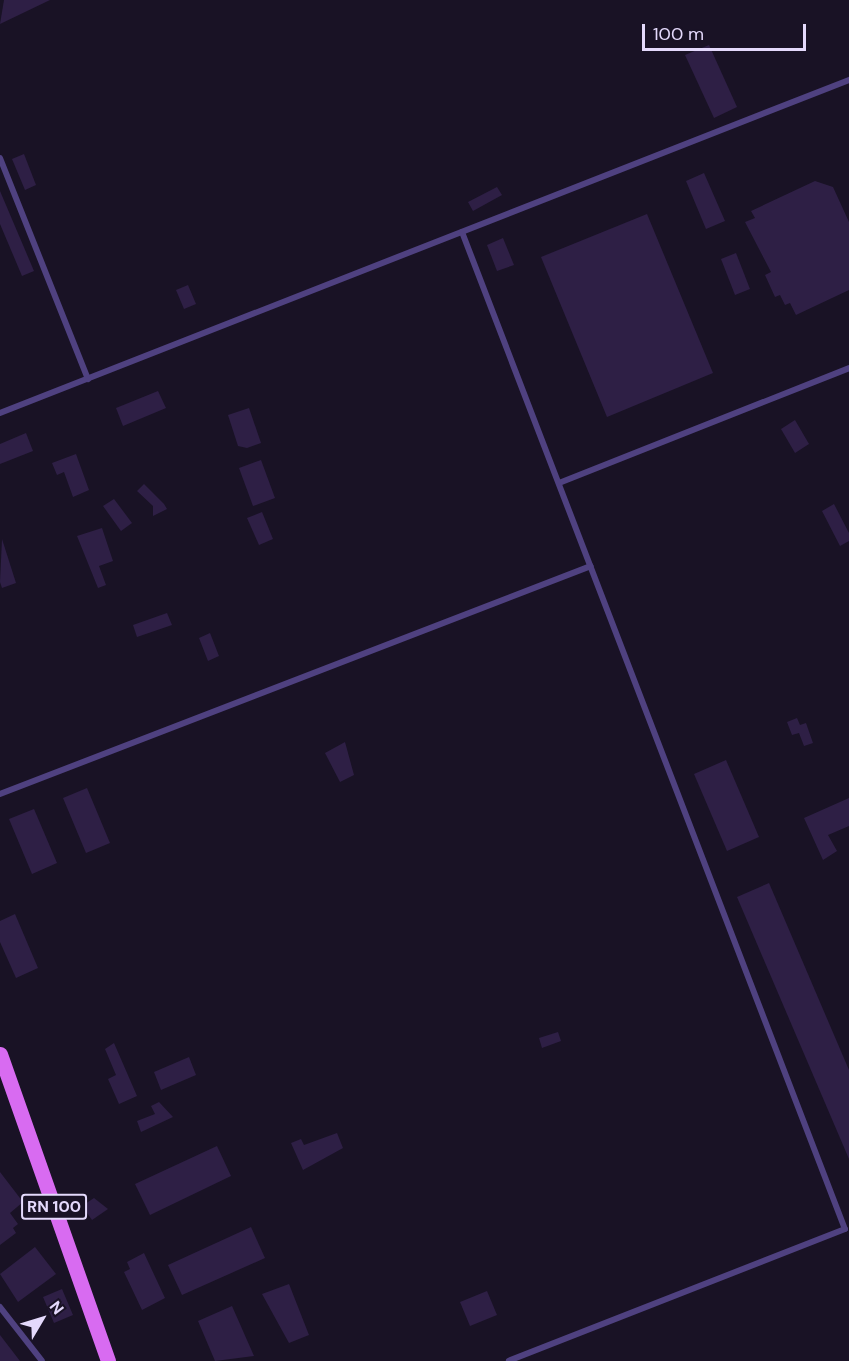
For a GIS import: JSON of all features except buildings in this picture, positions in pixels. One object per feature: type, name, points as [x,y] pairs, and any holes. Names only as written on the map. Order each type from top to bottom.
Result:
[{"type":"main road","name":"RN 100","points":[[0,1054],[108,1361]]},
{"type":"lane","points":[[0,413],[849,80]]},
{"type":"lane","points":[[0,158],[88,379]]},
{"type":"lane","points":[[462,232],[844,1229],[509,1361]]},
{"type":"lane","points":[[559,483],[849,368]]},
{"type":"lane","points":[[0,794],[591,566]]},
{"type":"lane","points":[[0,1306],[42,1361]]}]
